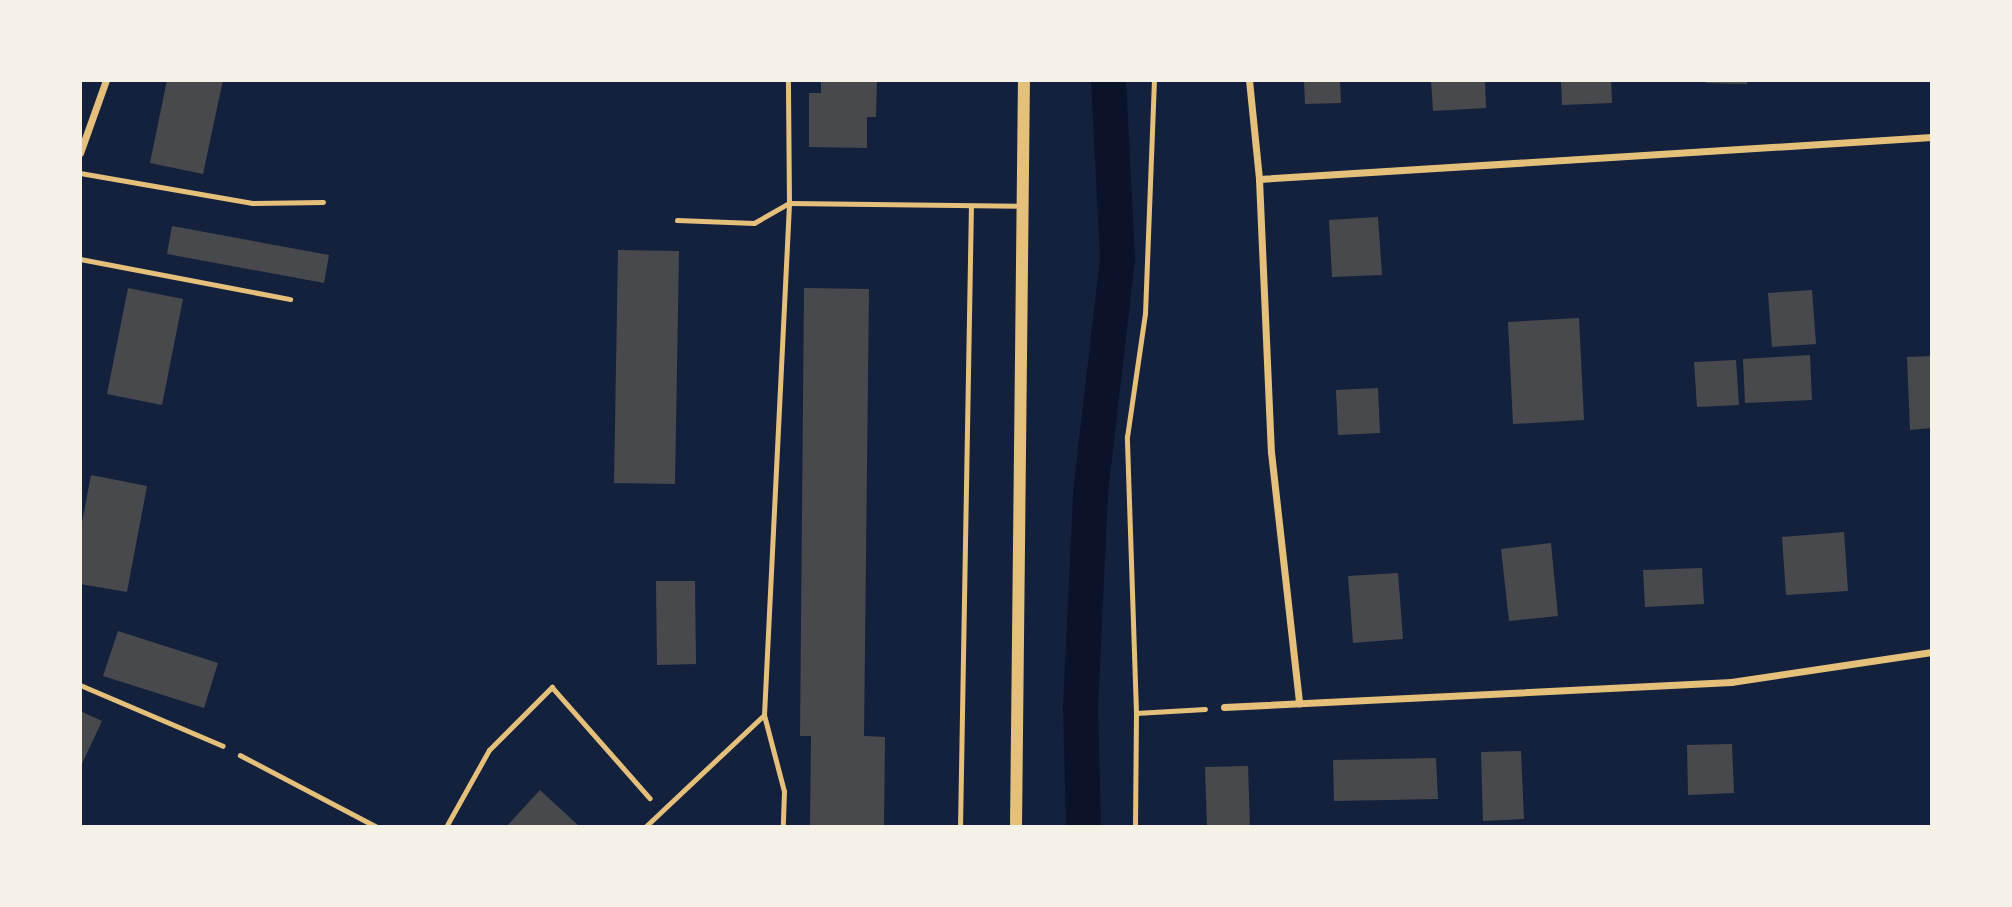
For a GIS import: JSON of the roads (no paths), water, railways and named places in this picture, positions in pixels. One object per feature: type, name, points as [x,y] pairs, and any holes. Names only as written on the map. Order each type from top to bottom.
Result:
[{"type":"street","points":[[80,153],[106,80]]},
{"type":"street","points":[[1016,827],[1024,80]]},
{"type":"street","points":[[1249,80],[1259,179],[1271,452],[1299,703]]},
{"type":"street","points":[[1259,179],[1931,137]]},
{"type":"street","points":[[1224,707],[1731,682],[1931,652]]},
{"type":"lane","points":[[783,827],[784,791],[764,715],[789,203],[788,80]]},
{"type":"lane","points":[[80,173],[252,203],[323,202]]},
{"type":"lane","points":[[677,220],[754,223],[789,203],[1023,206]]},
{"type":"lane","points":[[960,827],[971,206]]},
{"type":"lane","points":[[80,259],[290,299]]},
{"type":"lane","points":[[80,685],[223,746]]},
{"type":"lane","points":[[645,827],[764,715]]},
{"type":"waterway","points":[[1083,827],[1080,707],[1090,492],[1117,258],[1108,80]]}]
